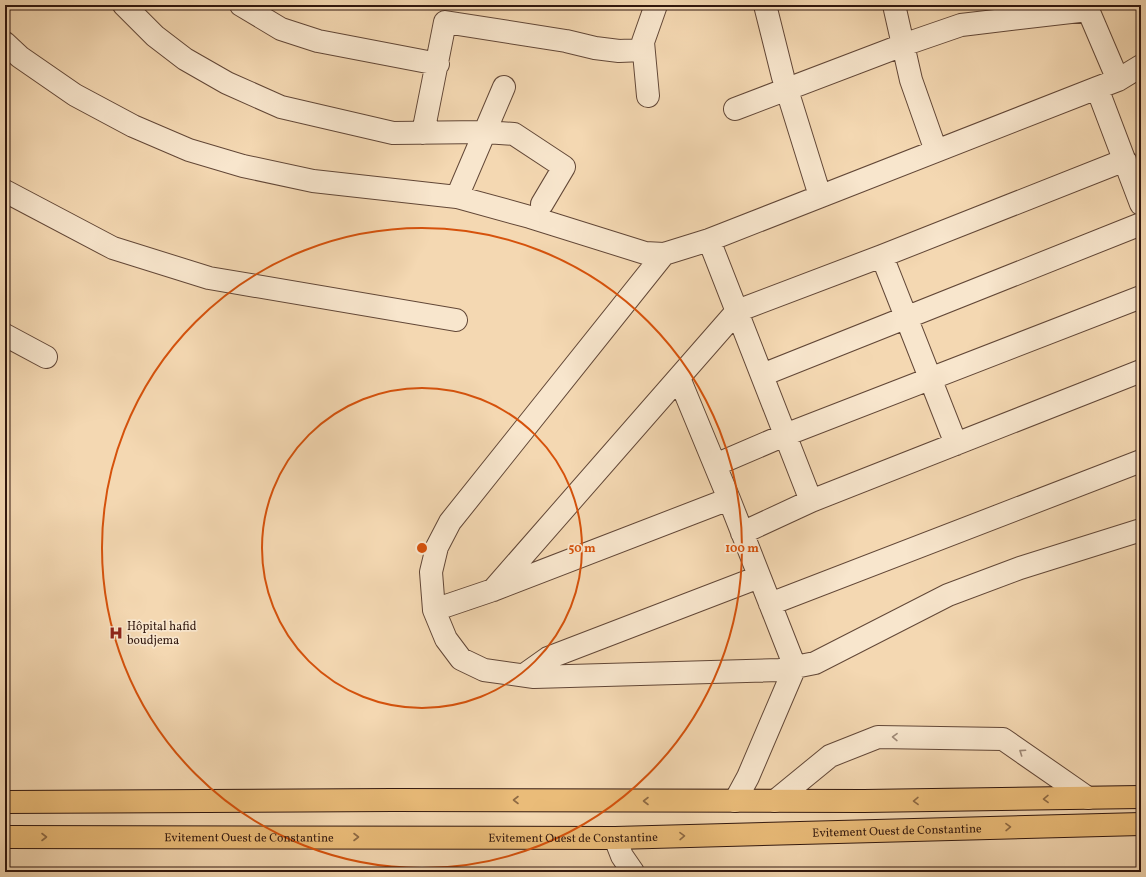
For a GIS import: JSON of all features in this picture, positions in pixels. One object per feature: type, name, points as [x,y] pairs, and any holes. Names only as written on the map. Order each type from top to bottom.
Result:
[{"type":"highway","points":[[5,802],[385,800],[775,801],[1141,798]]},
{"type":"highway","name":"Evitement Ouest de Constantine","points":[[5,837],[615,838],[1141,824]]},
{"type":"street","points":[[124,5],[156,36],[185,59],[227,83],[281,107],[394,133],[485,132],[514,134],[564,168],[542,204]]},
{"type":"street","points":[[241,5],[281,29],[318,40],[438,64]]},
{"type":"street","points":[[648,96],[643,42],[656,5]]},
{"type":"street","points":[[765,5],[787,90],[820,196]]},
{"type":"street","points":[[894,5],[911,80],[936,151]]},
{"type":"street","points":[[735,109],[960,25],[1087,8],[1118,80]]},
{"type":"street","points":[[424,133],[445,22],[558,40],[595,48],[619,51],[643,50]]},
{"type":"street","points":[[5,43],[20,57],[75,95],[134,126],[190,150],[243,166],[313,181],[456,197],[645,253],[664,254],[709,240],[1118,80],[1141,66]]},
{"type":"street","points":[[456,197],[504,87]]},
{"type":"street","points":[[1097,88],[1141,204]]},
{"type":"street","points":[[493,590],[736,311],[882,256],[1124,160]]},
{"type":"street","points":[[5,191],[113,248],[209,278],[456,320]]},
{"type":"street","points":[[762,375],[1141,224]]},
{"type":"street","points":[[709,240],[811,501]]},
{"type":"street","points":[[664,254],[450,522],[437,547],[431,572],[434,610],[446,639],[461,659],[484,670],[534,677],[780,670],[815,663],[948,595],[1020,568],[1141,530]]},
{"type":"street","points":[[882,256],[956,444]]},
{"type":"street","points":[[715,465],[785,435],[931,380],[1141,297]]},
{"type":"street","points":[[5,335],[46,357]]},
{"type":"street","points":[[742,532],[811,501],[1141,371]]},
{"type":"street","points":[[679,378],[729,499],[795,667],[748,777],[735,801]]},
{"type":"street","points":[[770,604],[1141,461]]},
{"type":"street","points":[[434,610],[493,590],[729,499]]},
{"type":"street","points":[[524,675],[548,658],[759,576]]},
{"type":"street","points":[[775,801],[830,756],[878,737],[1003,739],[1088,798]]},
{"type":"street","points":[[615,838],[622,856],[633,872]]},
{"type":"place","name":"Hôpital hafid boudjema","points":[[116,633]]}]
